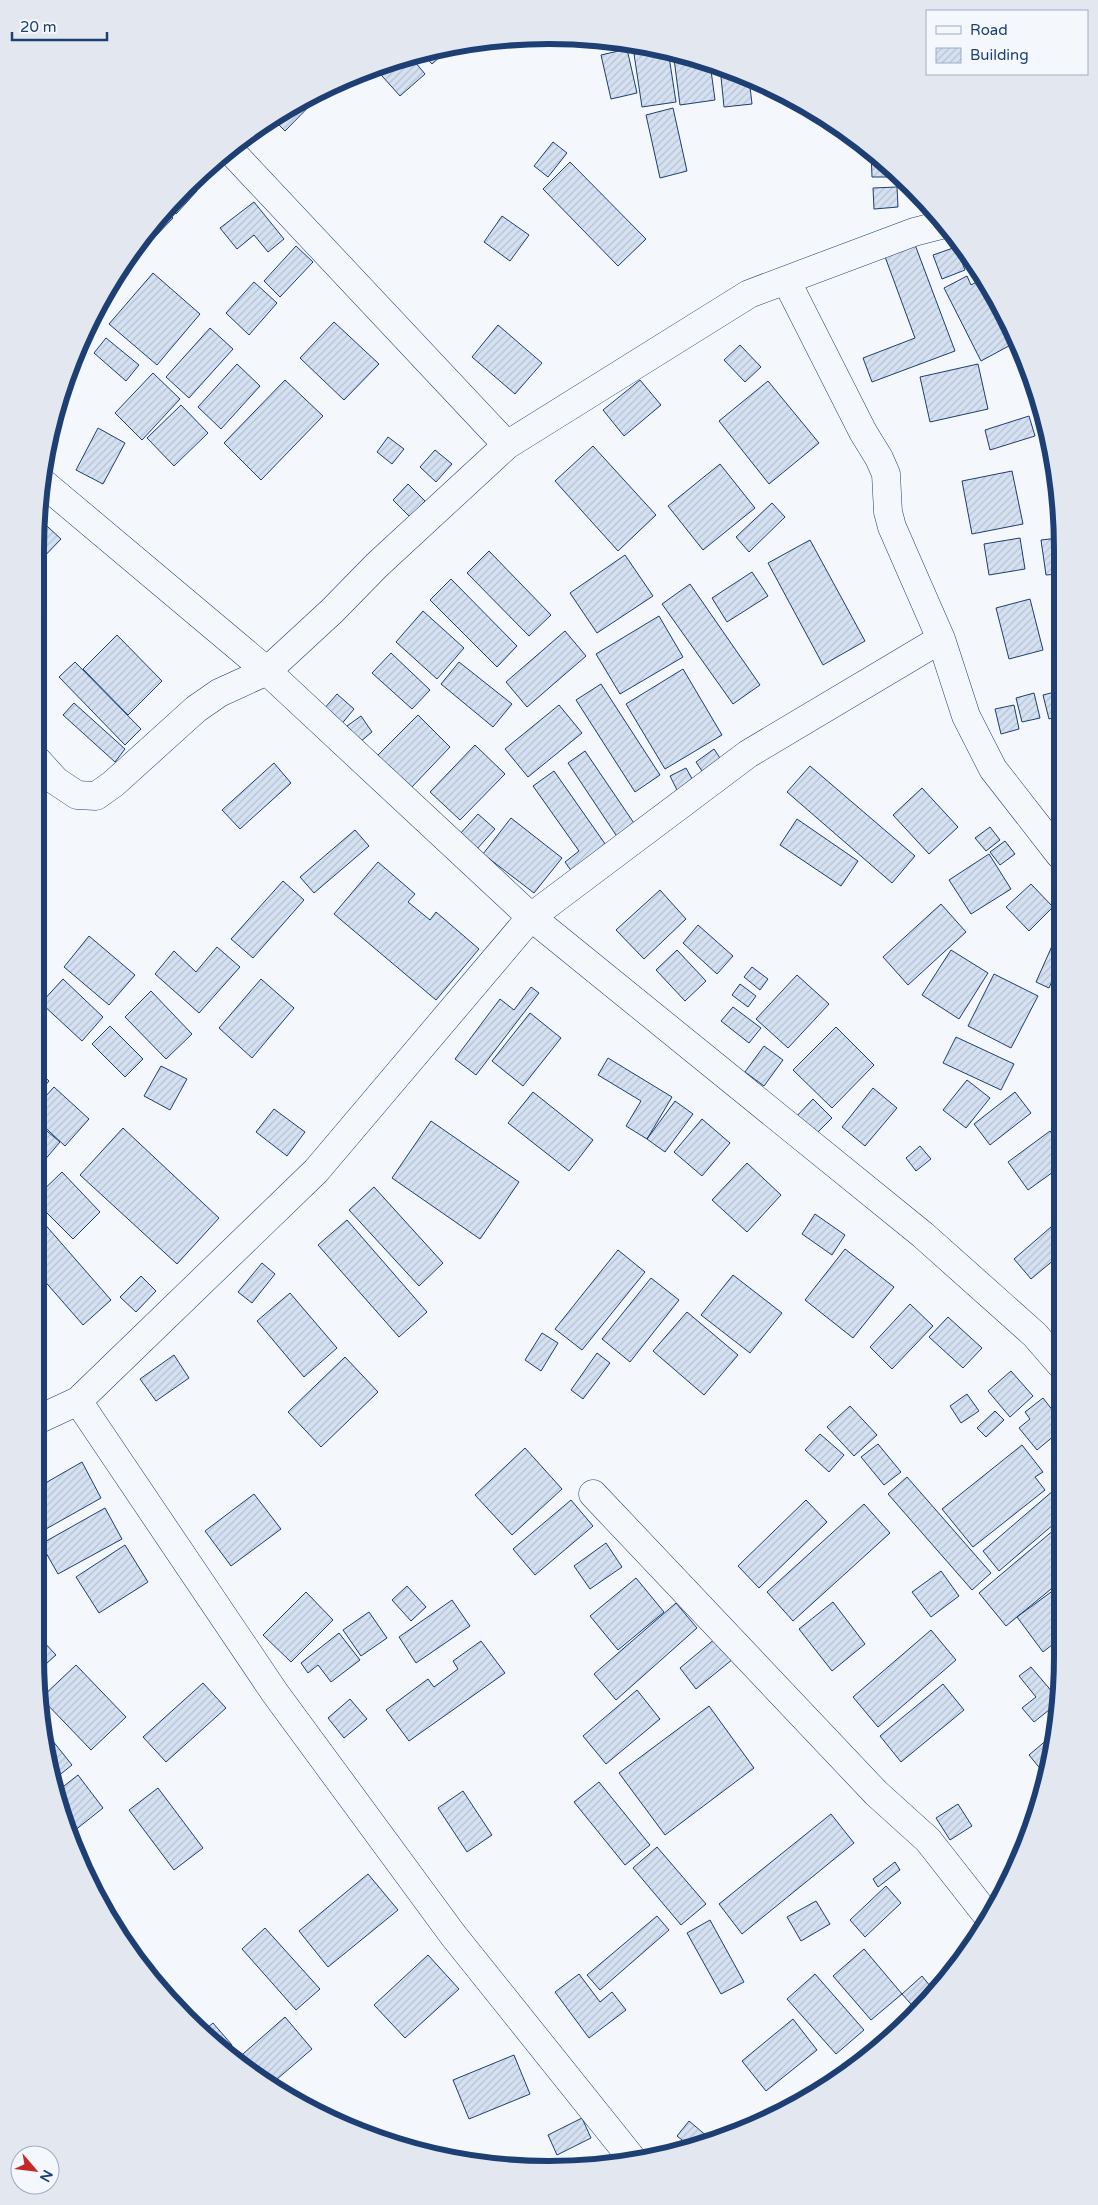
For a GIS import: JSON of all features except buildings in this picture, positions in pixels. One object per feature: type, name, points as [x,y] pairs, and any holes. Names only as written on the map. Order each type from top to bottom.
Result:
[{"type":"street","points":[[233,155],[507,445]]},
{"type":"street","points":[[44,768],[56,781],[77,795],[96,796],[114,784],[196,710],[219,693],[267,671],[332,611],[377,565],[507,445],[749,294],[914,232],[937,226]]},
{"type":"street","points":[[786,280],[886,474],[888,512],[892,527],[941,639],[966,716],[993,769],[1054,847]]},
{"type":"street","points":[[48,487],[267,671],[531,916],[923,1235],[1035,1335],[1054,1357]]},
{"type":"street","points":[[44,1417],[78,1402],[316,1170],[531,916],[748,754],[941,639]]},
{"type":"street","points":[[78,1402],[292,1716],[453,1935],[629,2155]]},
{"type":"street","points":[[593,1494],[876,1793],[928,1840],[985,1912]]}]
